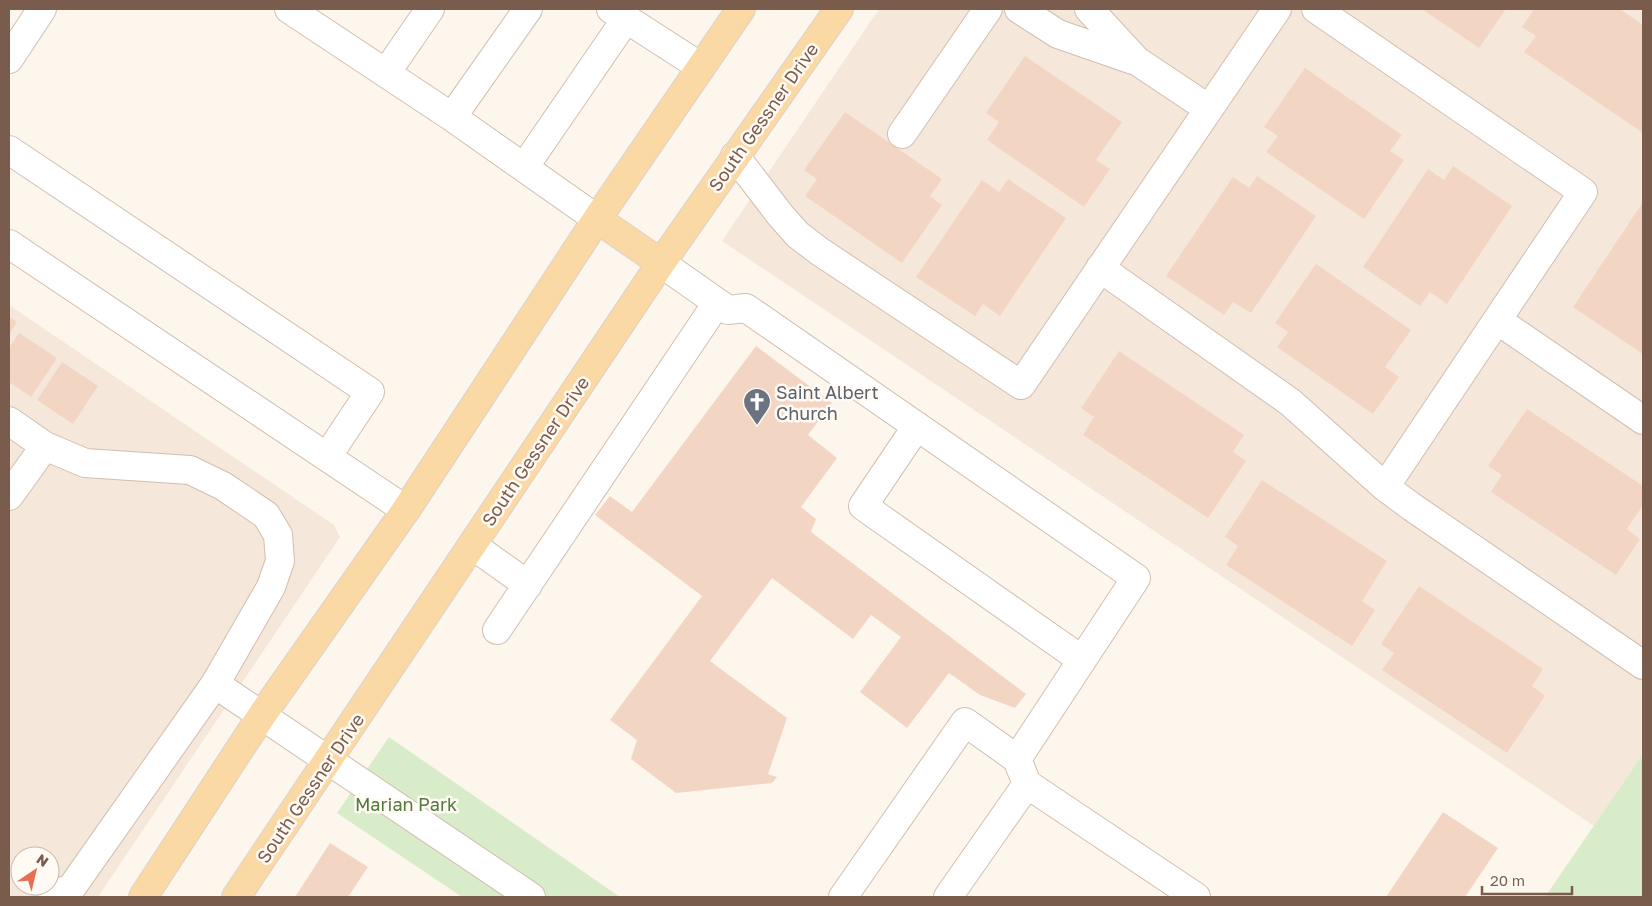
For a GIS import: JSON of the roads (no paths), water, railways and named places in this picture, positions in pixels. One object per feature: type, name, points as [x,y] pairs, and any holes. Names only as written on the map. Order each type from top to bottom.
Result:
[{"type":"main road","points":[[142,897],[262,715],[406,510],[597,219],[741,9]]},
{"type":"main road","name":"South Gessner Drive","points":[[236,897],[661,263],[838,9]]},
{"type":"main road","points":[[597,219],[661,263]]},
{"type":"street","points":[[9,59],[42,9]]},
{"type":"street","points":[[386,73],[430,9]]},
{"type":"street","points":[[452,117],[528,9]]},
{"type":"street","points":[[902,134],[988,9]]},
{"type":"street","points":[[1019,9],[1058,34],[1137,61]]},
{"type":"street","points":[[1089,9],[1137,61],[1209,109]]},
{"type":"street","points":[[735,156],[780,216],[805,240],[1022,384],[1276,9]]},
{"type":"street","points":[[1316,9],[1583,192],[1386,487]]},
{"type":"street","points":[[300,12],[386,73],[525,166],[597,219]]},
{"type":"street","points":[[525,166],[618,14],[701,67]]},
{"type":"street","points":[[9,150],[370,392],[326,457]]},
{"type":"street","points":[[9,244],[406,510]]},
{"type":"street","points":[[661,263],[728,310],[746,308],[1136,578],[1016,759]]},
{"type":"street","points":[[1100,268],[1290,402],[1412,508],[1643,665]]},
{"type":"street","points":[[497,630],[717,303]]},
{"type":"street","points":[[1497,320],[1643,420]]},
{"type":"street","points":[[9,421],[45,446],[85,463],[190,470],[224,486],[266,514],[278,535],[280,561],[271,587],[215,684],[72,886],[52,897]]},
{"type":"street","points":[[917,426],[863,506],[1082,660]]},
{"type":"street","points":[[9,496],[45,446]]},
{"type":"street","points":[[472,546],[528,586]]},
{"type":"street","points":[[215,684],[531,897]]},
{"type":"street","points":[[843,897],[964,722],[1016,759],[1027,784],[1196,897]]},
{"type":"street","points":[[948,897],[1027,784]]},
{"type":"place","name":"Saint Albert Church","points":[[757,426]]},
{"type":"park label","name":"Marian Park","points":[[406,804]]}]
